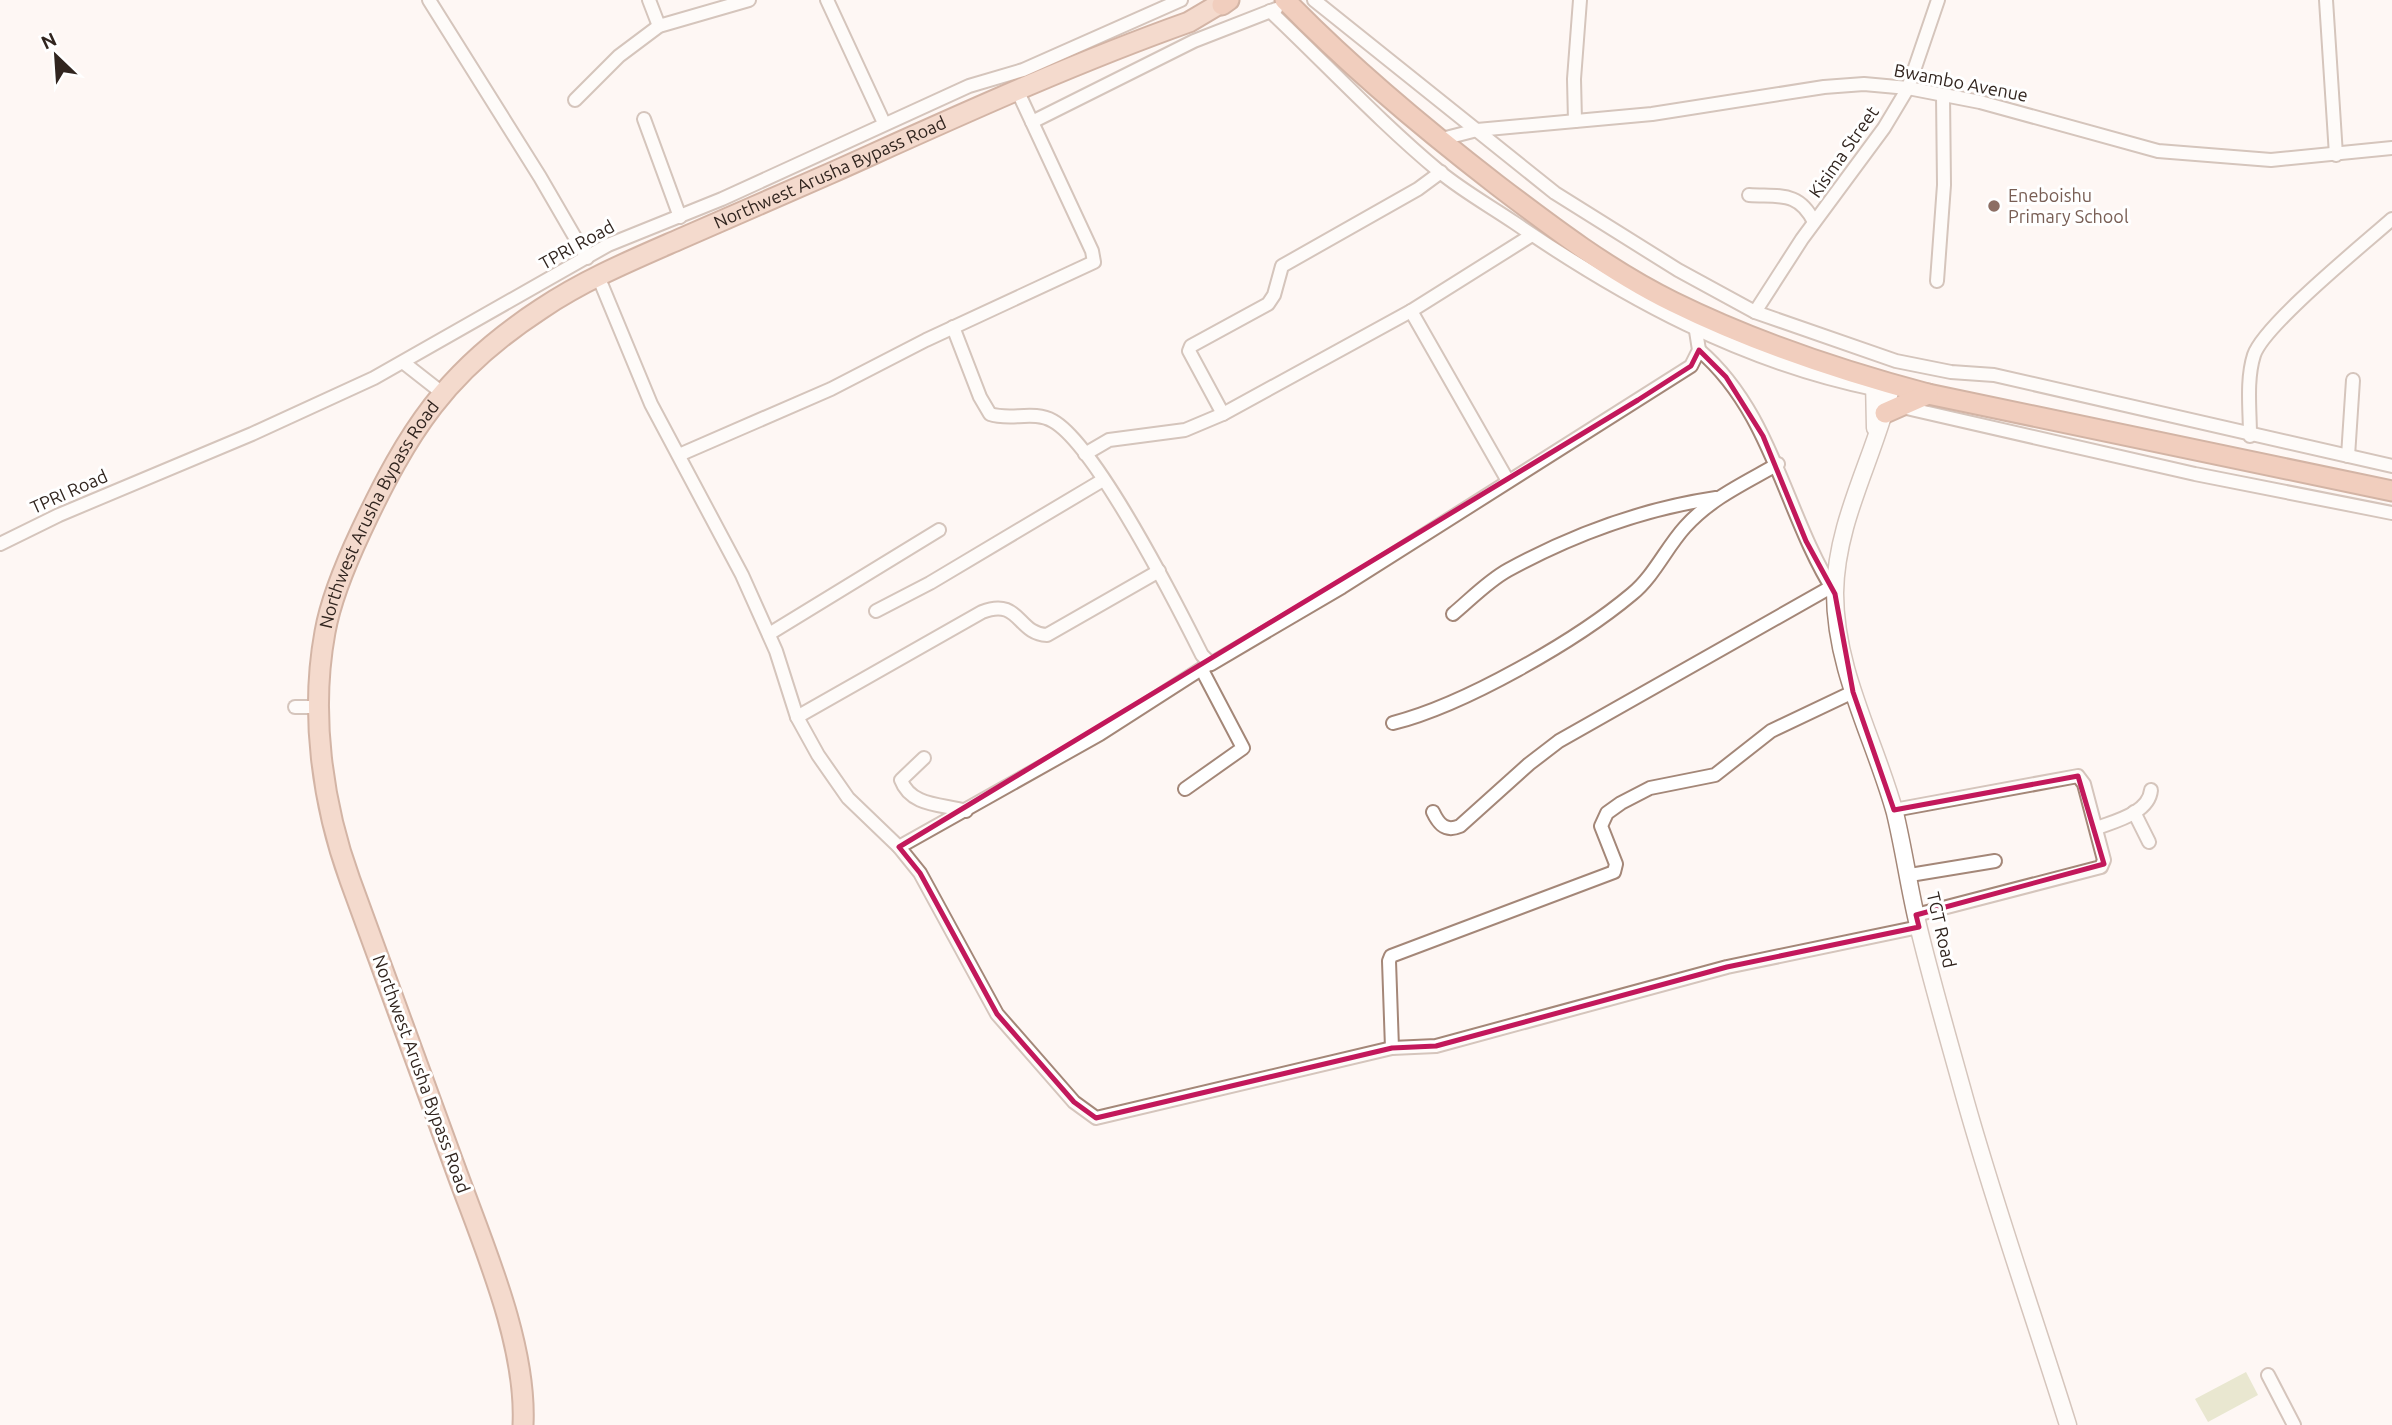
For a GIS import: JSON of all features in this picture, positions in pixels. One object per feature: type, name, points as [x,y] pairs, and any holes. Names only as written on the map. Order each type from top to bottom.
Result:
[{"type":"highway","points":[[1283,3],[1438,140],[1549,224],[1602,260],[1673,302],[1773,345],[1880,384],[2392,491]]},
{"type":"highway","points":[[1892,410],[1928,394]]},
{"type":"main road","name":"Northwest Arusha Bypass Road","points":[[523,1425],[515,1352],[495,1276],[344,863],[325,785],[318,706],[325,629],[346,562],[412,431],[441,392],[497,341],[541,308],[598,276],[1018,92],[1167,30],[1223,1]]},
{"type":"street","points":[[429,0],[540,177],[587,258]]},
{"type":"street","points":[[649,0],[659,26]]},
{"type":"street","points":[[575,100],[618,56],[659,26],[749,0]]},
{"type":"street","points":[[827,0],[884,122]]},
{"type":"street","name":"TPRI Road","points":[[0,544],[59,515],[252,434],[404,363],[608,245],[680,216],[884,122],[969,86],[1023,70],[1181,0]]},
{"type":"street","points":[[1314,0],[1555,193],[1678,270],[1755,312],[1896,361],[1951,372],[1994,375],[2250,436],[2392,466]]},
{"type":"street","points":[[1575,121],[1574,79],[1580,0]]},
{"type":"street","name":"Kisima Street","points":[[1755,312],[1814,222],[1858,166],[1908,88],[1931,29],[1938,0]]},
{"type":"street","points":[[2326,0],[2336,155]]},
{"type":"street","points":[[1032,122],[1194,41],[1283,3],[1441,172],[1594,276],[1696,331],[1829,380],[1880,384],[1876,441]]},
{"type":"street","name":"Bwambo Avenue","points":[[1438,140],[1477,130],[1652,114],[1824,87],[1864,84],[1908,88],[2004,108],[2158,151],[2270,160],[2392,148]]},
{"type":"street","points":[[679,455],[831,389],[953,327],[1094,262],[1092,251],[1018,92]]},
{"type":"street","points":[[1937,281],[1944,185],[1943,95]]},
{"type":"street","points":[[644,119],[680,216]]},
{"type":"street","points":[[1223,414],[1189,351],[1191,346],[1268,304],[1274,295],[1282,265],[1418,189],[1441,172]]},
{"type":"street","points":[[1749,195],[1799,201],[1807,208],[1814,222]]},
{"type":"street","points":[[2250,436],[2250,375],[2259,345],[2315,288],[2392,219]]},
{"type":"street","points":[[1086,454],[1109,440],[1185,429],[1223,414],[1411,311],[1532,235]]},
{"type":"street","points":[[598,276],[636,370],[721,532],[769,634],[797,717],[833,779],[899,847],[920,873],[998,1014],[1074,1102],[1096,1118],[1392,1048],[1436,1046],[1727,967],[1917,921],[2102,867],[2104,860],[2084,784],[2076,776],[1894,810]]},
{"type":"street","points":[[1411,311],[1508,481]]},
{"type":"street","points":[[953,327],[980,397],[990,414],[1031,416],[1053,421],[1086,454],[1159,571],[1243,748],[1185,789]]},
{"type":"street","points":[[1433,813],[1438,823],[1444,827],[1460,826],[1559,741],[1833,590],[1806,541],[1778,464],[1726,377],[1699,350],[1696,331]]},
{"type":"street","points":[[899,847],[1100,734],[1206,667],[1220,662],[1690,366],[1699,350]]},
{"type":"street","points":[[404,363],[441,392]]},
{"type":"street","points":[[2348,456],[2353,380]]},
{"type":"street","name":"TGT Road","points":[[1880,384],[1892,410],[1858,483],[1843,533],[1833,590],[1842,644],[1853,692],[1894,810],[1910,875],[1917,921],[1963,1091],[2068,1425]]},
{"type":"street","points":[[1892,410],[2392,513]]},
{"type":"street","points":[[1393,723],[1459,699],[1551,648],[1606,613],[1634,592],[1683,529],[1716,498],[1778,464]]},
{"type":"street","points":[[876,611],[930,583],[1103,480]]},
{"type":"street","points":[[1453,614],[1508,570],[1610,522],[1644,511],[1716,498]]},
{"type":"street","points":[[769,634],[939,530]]},
{"type":"street","points":[[797,717],[993,607],[1014,612],[1029,629],[1047,635],[1159,571]]},
{"type":"street","points":[[1392,1048],[1391,956],[1614,872],[1616,864],[1601,826],[1607,813],[1650,789],[1715,775],[1772,731],[1853,692]]},
{"type":"street","points":[[295,707],[318,706]]},
{"type":"street","points":[[924,758],[901,780],[904,788],[923,803],[966,810]]},
{"type":"street","points":[[2097,828],[2134,812],[2146,803],[2151,790]]},
{"type":"street","points":[[2134,812],[2149,842]]},
{"type":"street","points":[[1910,875],[1995,861]]},
{"type":"street","points":[[2268,1375],[2294,1425]]},
{"type":"highlighted area","points":[[1699,350],[1726,377],[1763,436],[1806,541],[1835,594],[1853,692],[1894,810],[2078,776],[2104,864],[1916,915],[1919,927],[1727,967],[1436,1046],[1392,1048],[1096,1118],[1074,1102],[997,1014],[920,873],[899,847],[1691,366]]},
{"type":"green space","points":[[2246,1372],[2258,1395],[2208,1422],[2195,1399]]},
{"type":"place","name":"Eneboishu Primary School","points":[[1994,206]]}]
